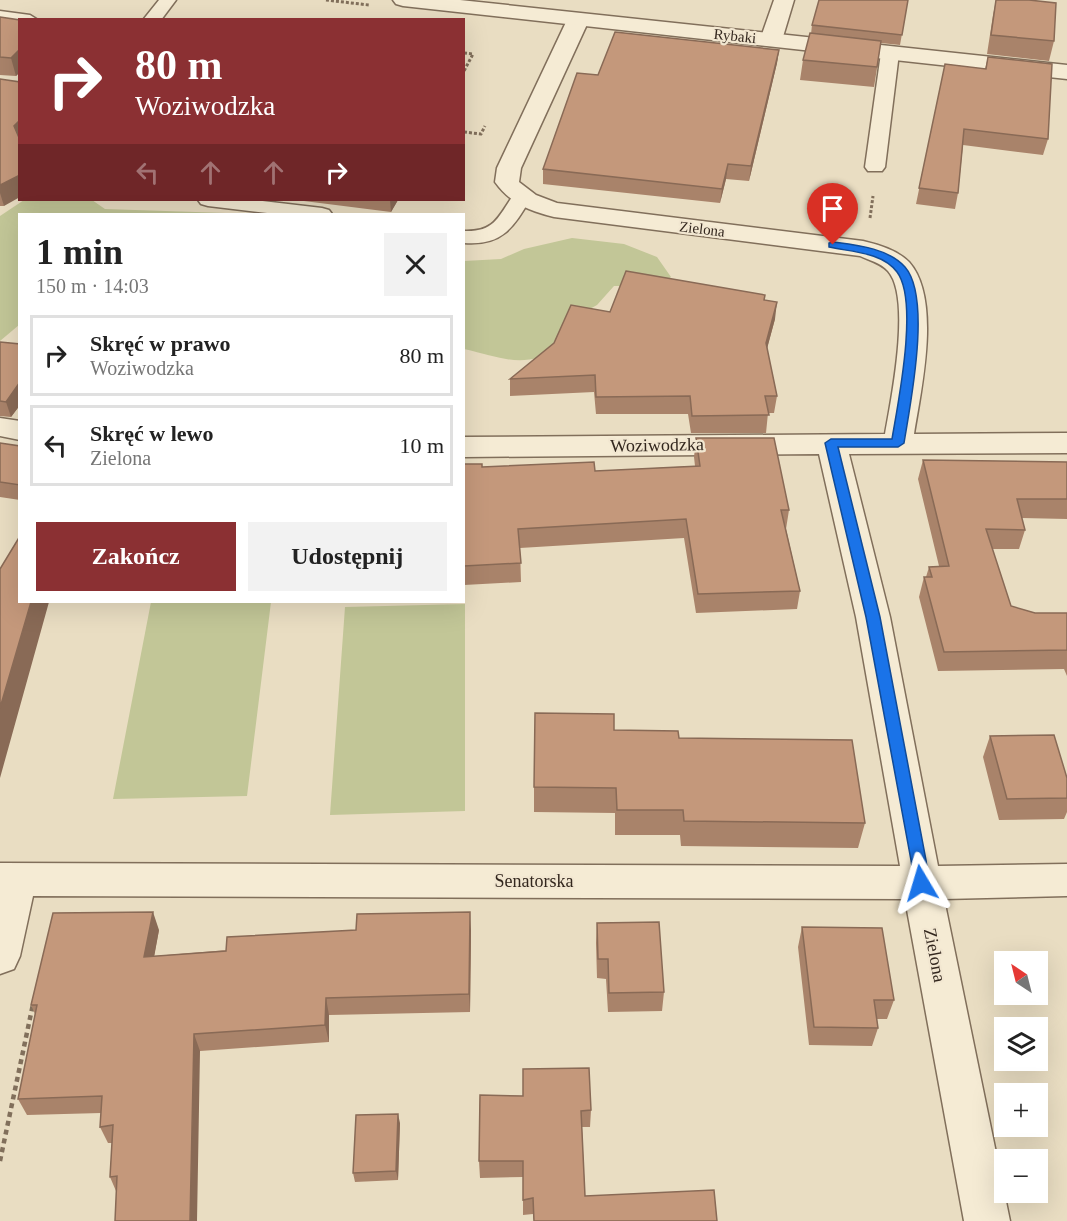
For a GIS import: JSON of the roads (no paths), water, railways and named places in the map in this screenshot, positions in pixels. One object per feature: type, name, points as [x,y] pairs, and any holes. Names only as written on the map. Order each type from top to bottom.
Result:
[{"type":"street","name":"Rybaki","points":[[403,0],[1067,72]]},
{"type":"street","points":[[771,40],[784,0]]},
{"type":"street","points":[[521,198],[507,182],[509,168],[578,20]]},
{"type":"street","name":"Zielona","points":[[521,198],[554,210],[575,214],[843,246],[876,253],[890,260],[902,270],[909,286],[912,308],[910,360],[898,443]]},
{"type":"street","points":[[0,427],[18,431]]},
{"type":"street","name":"Zielona","points":[[831,443],[873,617],[921,883],[987,1221]]},
{"type":"street","name":"Woziwodzka","points":[[465,447],[1067,443]]},
{"type":"street","points":[[0,956],[9,879]]},
{"type":"street","name":"Senatorska","points":[[9,879],[921,883],[1067,880]]},
{"type":"lane","points":[[153,18],[168,0]]},
{"type":"lane","points":[[0,16],[18,18]]},
{"type":"lane","points":[[875,167],[890,53]]},
{"type":"lane","points":[[465,237],[484,236],[503,227],[521,198]]},
{"type":"lane","points":[[216,201],[314,213]]}]
